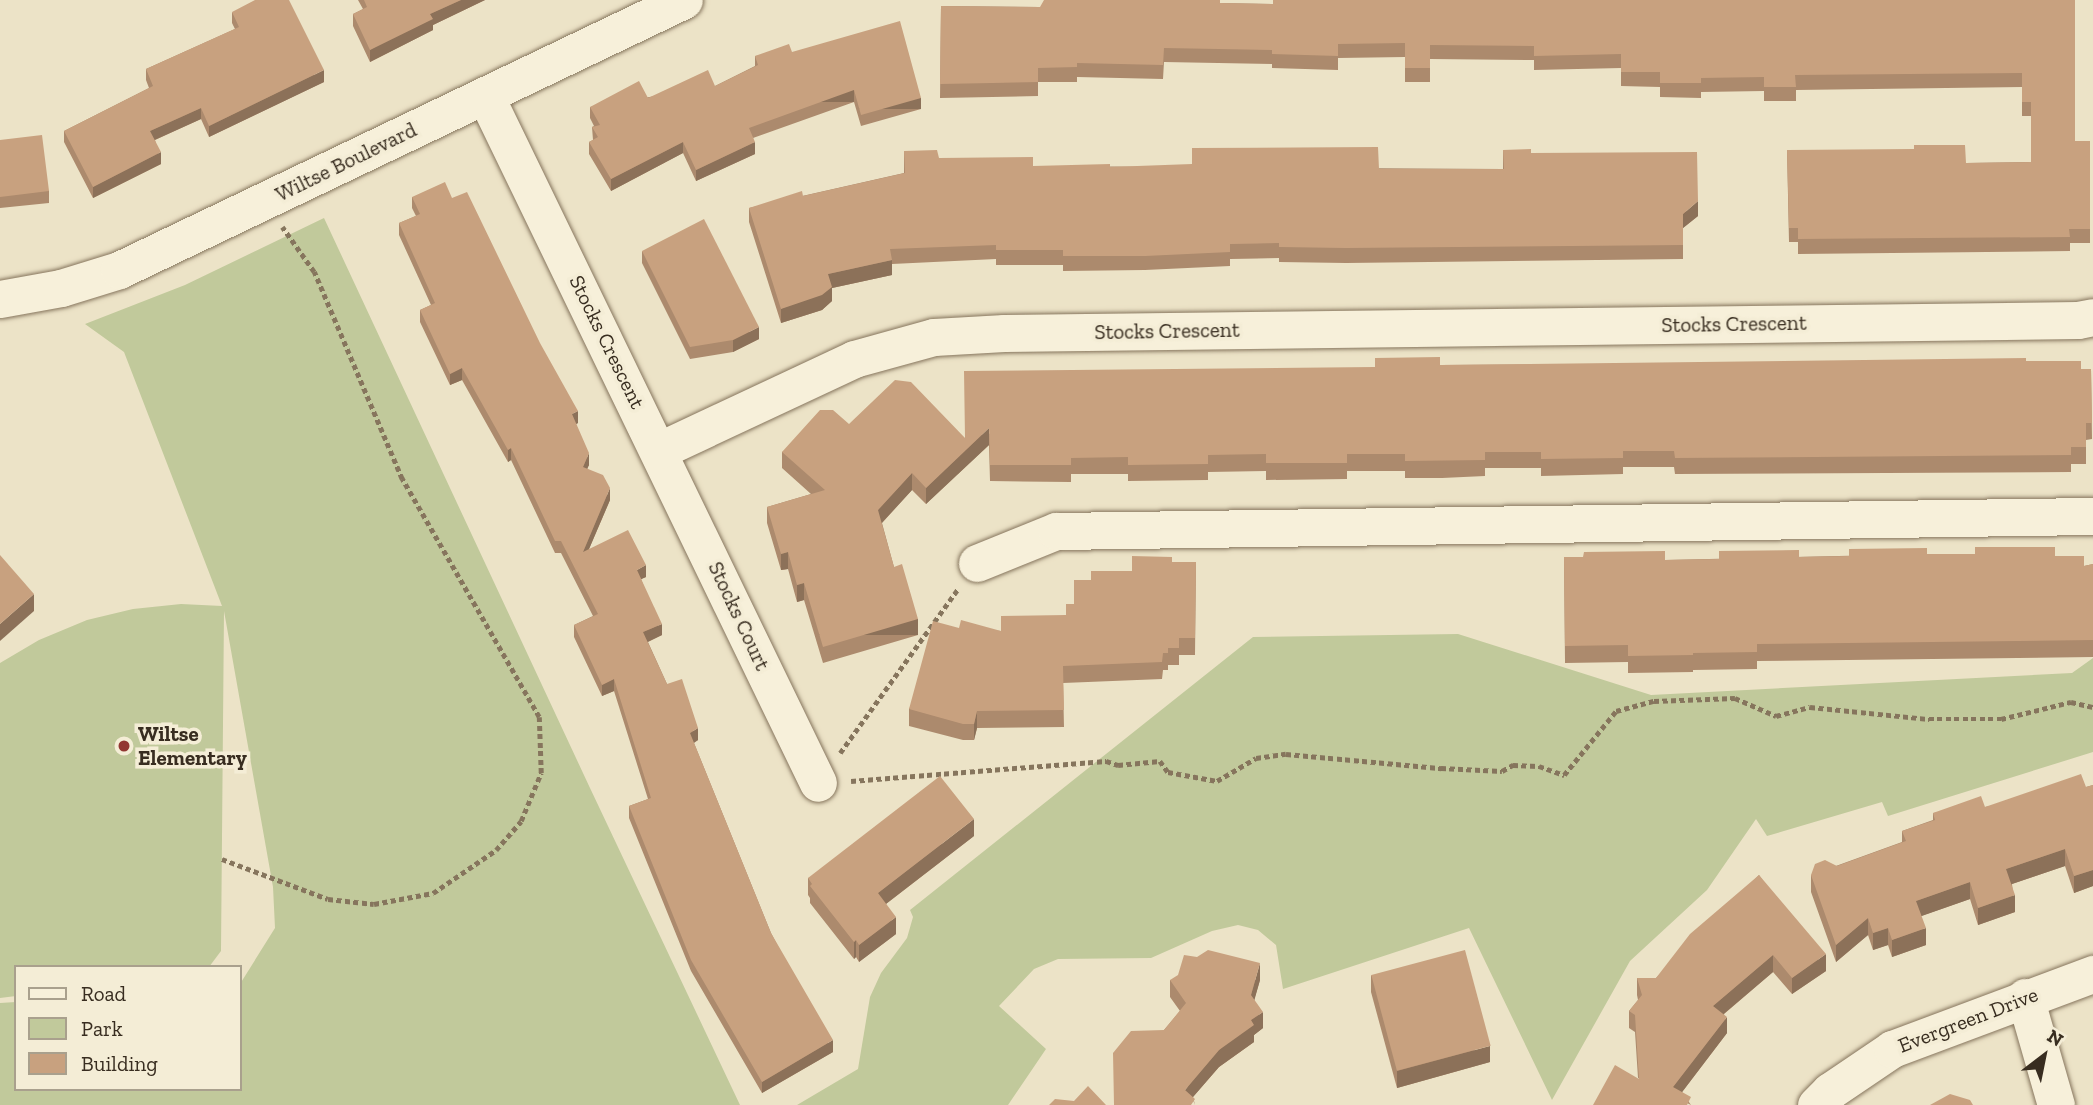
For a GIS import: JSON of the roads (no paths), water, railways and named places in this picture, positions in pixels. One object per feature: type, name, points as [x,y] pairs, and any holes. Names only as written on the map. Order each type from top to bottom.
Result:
[{"type":"street","name":"Wiltse Boulevard","points":[[0,299],[61,288],[118,270],[684,0]]},
{"type":"street","name":"Stocks Crescent","points":[[485,95],[660,450],[854,359],[934,337],[1004,333],[2078,320],[2093,317]]},
{"type":"street","name":"Stocks Court","points":[[660,450],[818,783]]},
{"type":"street","points":[[977,563],[1056,531],[2093,516]]},
{"type":"street","name":"Evergreen Drive","points":[[1816,1105],[1830,1091],[1892,1049],[2025,997],[2093,974]]},
{"type":"street","points":[[2025,997],[2056,1105]]},
{"type":"place","name":"Wiltse Elementary","points":[[124,746]]}]
